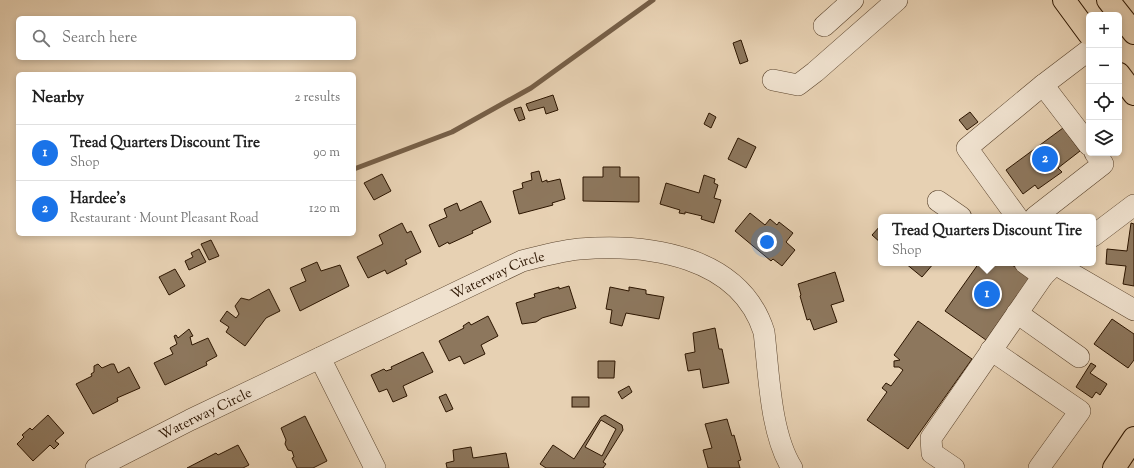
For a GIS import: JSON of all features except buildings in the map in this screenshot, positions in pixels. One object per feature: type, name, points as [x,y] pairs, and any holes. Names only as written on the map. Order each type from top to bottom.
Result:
[{"type":"main road","points":[[1064,0],[1086,30]]},
{"type":"main road","points":[[1108,0],[1128,25]]},
{"type":"main road","points":[[1122,78],[1134,94]]},
{"type":"main road","points":[[1114,468],[1134,438]]},
{"type":"street","points":[[824,26],[853,0]]},
{"type":"street","points":[[773,80],[798,85],[815,72],[897,0]]},
{"type":"street","points":[[1015,214],[966,148],[1044,84],[1086,52]]},
{"type":"street","points":[[1044,84],[1086,141]]},
{"type":"street","points":[[1039,214],[1103,164],[1097,156]]},
{"type":"street","points":[[938,201],[957,214]]},
{"type":"street","points":[[1096,234],[1134,205]]},
{"type":"street","name":"Waterway Circle","points":[[96,468],[190,420],[522,261],[558,252],[608,248],[663,253],[688,260],[717,271],[737,286],[749,300],[760,318],[764,332],[776,423],[786,455],[792,468]]},
{"type":"street","points":[[954,468],[932,453],[931,438],[1017,313],[1052,266],[1134,310]]},
{"type":"street","points":[[1017,313],[1079,357]]},
{"type":"street","points":[[991,350],[1080,411],[1039,468]]},
{"type":"street","points":[[320,358],[375,468]]},
{"type":"waterway","points":[[356,168],[452,132],[531,88],[653,0]]},
{"type":"place","name":"Hardee's","points":[[1045,159]]},
{"type":"place","name":"Tread Quarters Discount Tire","points":[[987,294]]}]
